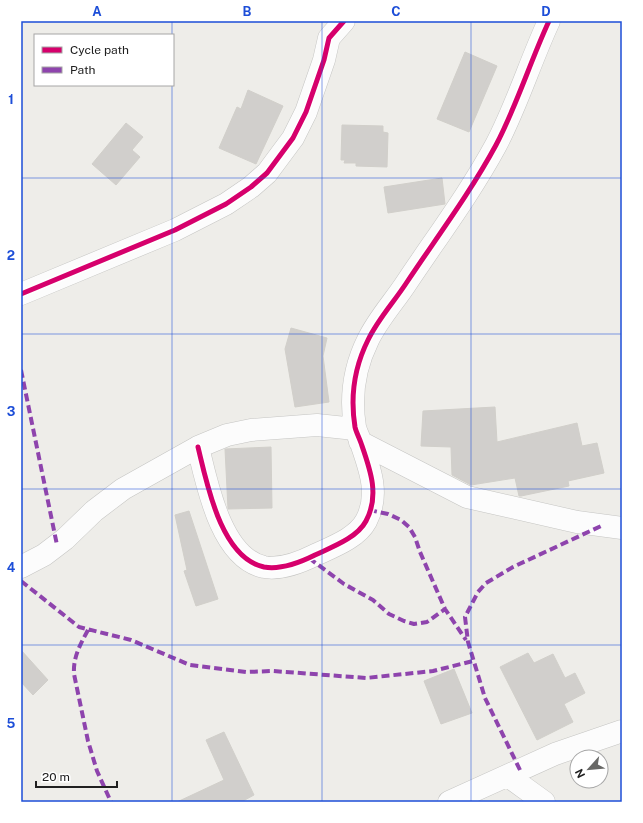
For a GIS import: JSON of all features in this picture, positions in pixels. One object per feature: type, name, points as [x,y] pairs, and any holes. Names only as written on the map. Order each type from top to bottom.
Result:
[{"type":"street","points":[[21,294],[175,230],[219,208],[251,187],[267,173],[293,138],[306,112],[324,60],[329,38],[344,21]]},
{"type":"street","points":[[198,447],[211,499],[221,524],[236,548],[244,557],[255,564],[266,568],[285,566],[309,558],[352,535],[365,522],[374,493],[372,479],[358,435],[354,381],[358,364],[368,339],[383,315],[460,203],[496,145],[521,91],[549,21]]},
{"type":"street","points":[[21,567],[61,542],[94,511],[123,489],[198,447],[227,435],[251,430],[317,425],[358,435],[467,497],[577,522],[622,528]]},
{"type":"street","points":[[449,802],[555,754],[622,731]]},
{"type":"street","points":[[508,776],[544,802]]},
{"type":"building","points":[[465,52],[497,66],[469,132],[437,119]]},
{"type":"building","points":[[248,90],[283,106],[256,164],[219,148],[237,107],[241,109]]},
{"type":"building","points":[[126,123],[143,137],[132,150],[140,157],[116,185],[92,164]]},
{"type":"building","points":[[342,125],[383,126],[383,132],[388,133],[387,167],[356,166],[356,163],[344,163],[345,160],[341,160]]},
{"type":"building","points":[[442,178],[445,204],[388,213],[384,187]]},
{"type":"building","points":[[291,328],[327,338],[323,356],[329,402],[295,407],[285,349]]},
{"type":"building","points":[[495,407],[497,442],[577,423],[582,446],[597,443],[604,473],[568,481],[569,486],[519,496],[515,478],[471,485],[452,475],[451,447],[421,446],[423,411]]},
{"type":"building","points":[[271,447],[272,508],[228,509],[225,449]]},
{"type":"building","points":[[189,511],[218,599],[196,606],[184,571],[187,570],[175,515]]},
{"type":"building","points":[[21,650],[48,680],[33,695],[21,682]]},
{"type":"building","points":[[528,653],[534,663],[553,654],[565,678],[575,673],[585,693],[564,704],[573,722],[537,740],[500,667]]},
{"type":"building","points":[[454,669],[472,713],[441,724],[424,681]]},
{"type":"building","points":[[224,732],[254,795],[241,802],[177,802],[224,780],[206,740]]},
{"type":"marked path","points":[[21,370],[57,545]]},
{"type":"marked path","points":[[369,510],[388,514],[401,520],[409,527],[415,537],[445,609],[466,640]]},
{"type":"marked path","points":[[520,770],[485,698],[468,642],[465,617],[478,592],[486,583],[513,567],[601,526]]},
{"type":"marked path","points":[[309,558],[344,584],[373,600],[389,614],[404,621],[414,624],[427,622],[445,609]]},
{"type":"marked path","points":[[21,581],[79,627],[131,640],[190,665],[246,672],[273,671],[366,678],[433,671],[473,661]]},
{"type":"marked path","points":[[88,630],[76,657],[74,674],[88,741],[97,771],[111,802]]},
{"type":"cycle path","points":[[21,294],[175,230],[226,204],[251,187],[267,173],[293,138],[306,112],[324,60],[329,38],[344,21]]},
{"type":"cycle path","points":[[198,447],[206,480],[218,518],[237,550],[249,561],[270,568],[291,565],[344,541],[362,527],[370,511],[373,492],[370,472],[355,429],[353,393],[359,361],[376,325],[453,215],[486,163],[504,130],[549,21]]}]
